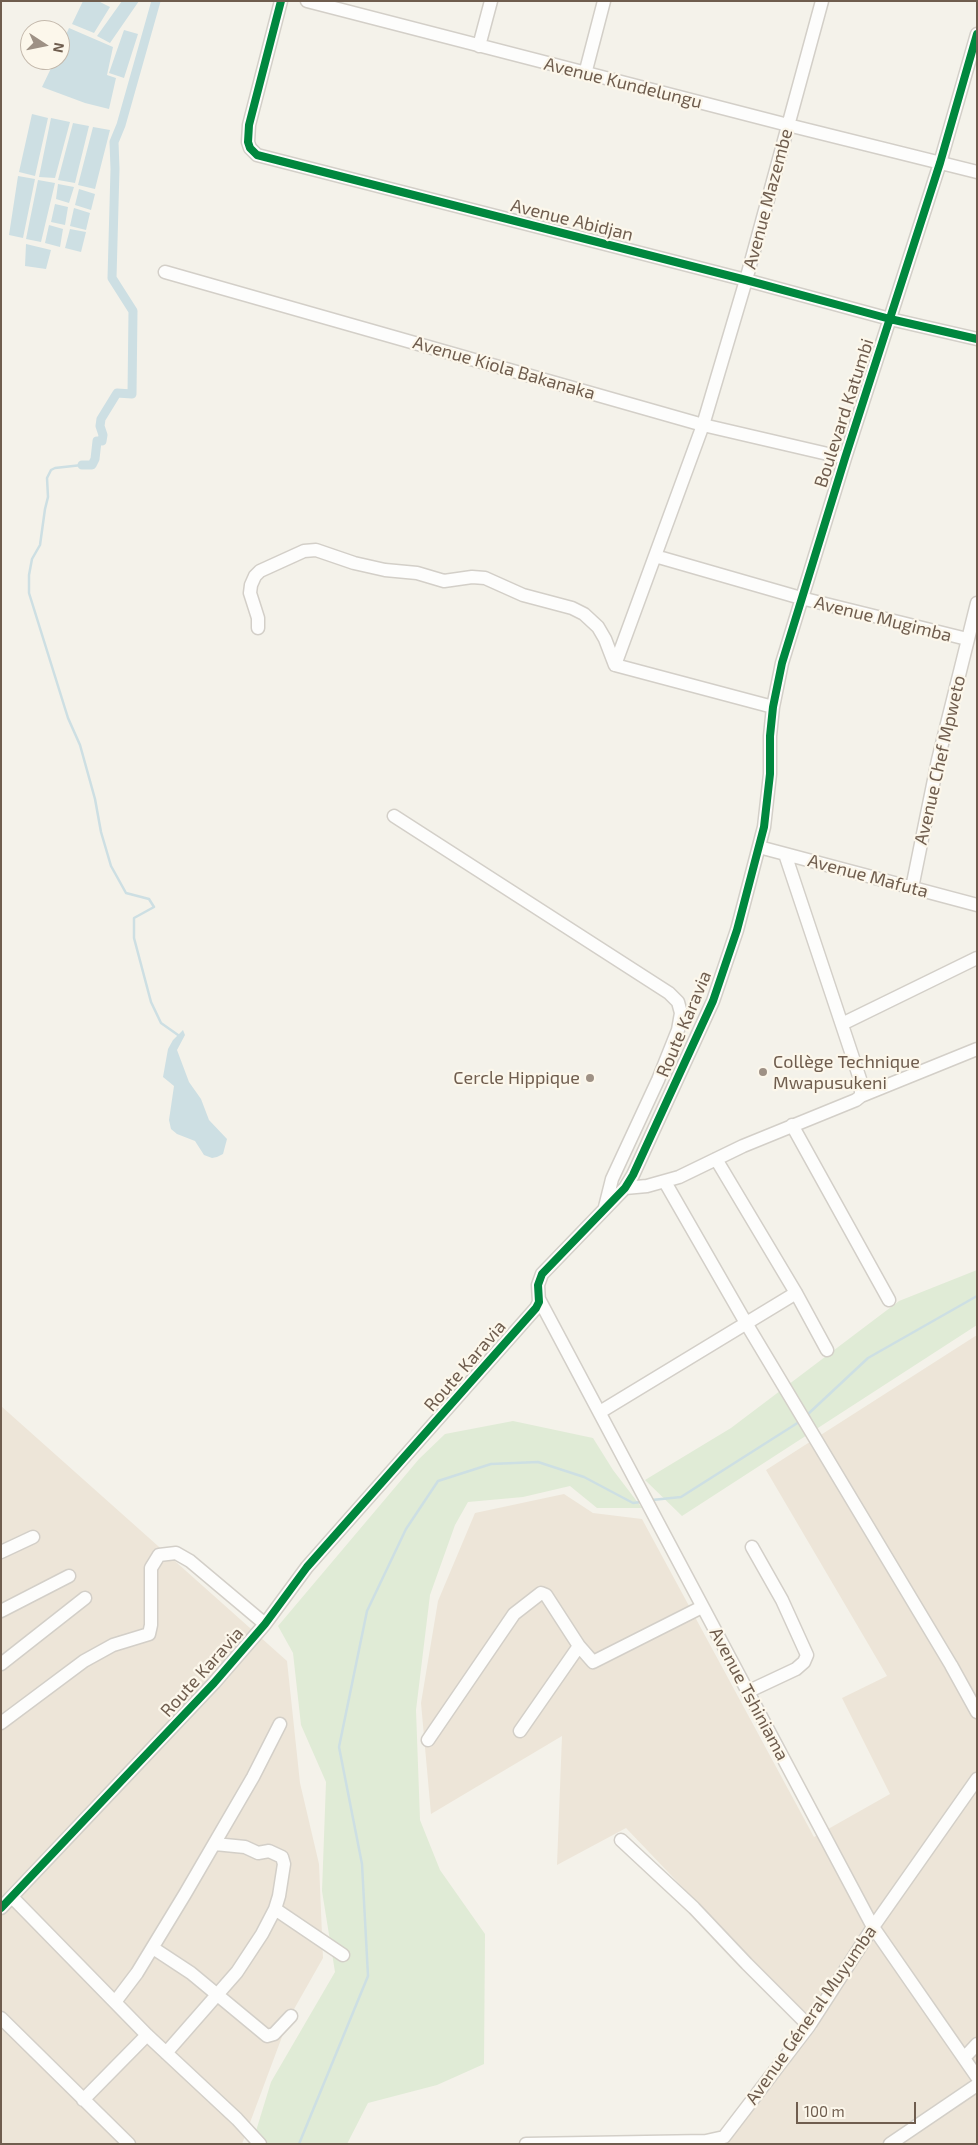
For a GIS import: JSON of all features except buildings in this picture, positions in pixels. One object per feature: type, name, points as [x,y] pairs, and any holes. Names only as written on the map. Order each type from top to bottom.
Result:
[{"type":"street","name":"Avenue Abidjan","points":[[281,1],[249,125],[249,146],[257,155],[746,280],[890,319],[977,339]]},
{"type":"street","name":"Avenue Kundelungu","points":[[306,1],[585,74],[977,172]]},
{"type":"street","points":[[479,46],[491,1]]},
{"type":"street","points":[[585,74],[604,1]]},
{"type":"street","name":"Avenue Mazembe","points":[[615,665],[703,425],[746,280],[822,1]]},
{"type":"street","name":"Boulevard Katumbi","points":[[770,747],[773,708],[782,663],[800,598],[940,163],[977,34]]},
{"type":"street","name":"Avenue Kiola Bakanaka","points":[[165,272],[703,425],[845,458]]},
{"type":"street","points":[[258,628],[258,618],[250,593],[255,576],[304,551],[316,550],[354,563],[385,570],[417,573],[444,581],[485,578],[523,594],[572,608],[590,618],[598,627],[615,665],[773,708]]},
{"type":"street","name":"Avenue Mugimba","points":[[655,556],[800,598],[971,631]]},
{"type":"street","name":"Avenue Chef Mpweto","points":[[912,888],[938,760],[977,603]]},
{"type":"street","name":"Route Karavia","points":[[1,1908],[201,1697],[265,1624],[307,1567],[538,1306],[538,1285],[542,1274],[624,1188],[638,1164],[713,1001],[737,930],[759,847],[767,807],[770,747]]},
{"type":"street","points":[[394,816],[670,993],[678,1002],[681,1013],[678,1030],[658,1080],[612,1179],[605,1208]]},
{"type":"street","name":"Avenue Mafuta","points":[[759,847],[977,905]]},
{"type":"street","points":[[786,854],[861,1082],[861,1096]]},
{"type":"street","points":[[842,1024],[977,958]]},
{"type":"street","points":[[624,1188],[665,1182],[792,1125],[977,1049]]},
{"type":"street","points":[[792,1125],[889,1300]]},
{"type":"street","points":[[716,1159],[796,1293],[827,1350]]},
{"type":"street","points":[[665,1182],[746,1323],[952,1665],[977,1712]]},
{"type":"street","points":[[600,1412],[796,1293]]},
{"type":"street","name":"Avenue Tshiniama","points":[[539,1299],[873,1927],[977,2077]]},
{"type":"street","points":[[529,1316],[542,1314],[548,1316]]},
{"type":"street","points":[[1,1552],[33,1537]]},
{"type":"street","points":[[747,1692],[796,1669],[804,1662],[807,1655],[782,1600],[752,1548]]},
{"type":"street","points":[[1,1723],[84,1661],[114,1645],[149,1634],[151,1625],[151,1568],[159,1555],[176,1553],[190,1561],[265,1624]]},
{"type":"street","points":[[1,1611],[69,1576]]},
{"type":"street","points":[[428,1740],[514,1614],[539,1594],[544,1593],[546,1595],[579,1646],[591,1661],[594,1662],[702,1607]]},
{"type":"street","points":[[1,1664],[86,1598]]},
{"type":"street","points":[[520,1731],[579,1646]]},
{"type":"street","points":[[115,2002],[153,1948],[215,1844],[253,1777],[280,1724]]},
{"type":"street","name":"Avenue Géneral Muyumba","points":[[526,2144],[722,2141],[809,2026],[873,1927],[977,1779]]},
{"type":"street","points":[[621,1840],[694,1908],[809,2026]]},
{"type":"street","points":[[166,2053],[241,1965],[275,1909],[284,1858],[270,1851],[258,1853],[245,1847],[215,1844]]},
{"type":"street","points":[[12,1897],[147,2035],[260,2144]]},
{"type":"street","points":[[275,1909],[342,1955]]},
{"type":"street","points":[[153,1948],[165,1954],[217,1994],[267,2036],[274,2034],[291,2016]]},
{"type":"street","points":[[1,2018],[128,2144]]},
{"type":"street","points":[[83,2100],[147,2035]]},
{"type":"street","points":[[964,2058],[977,2044]]},
{"type":"street","points":[[890,2144],[977,2084]]},
{"type":"shaded area","points":[[83,1],[98,1],[110,7],[94,33],[72,24]]},
{"type":"shaded area","points":[[122,1],[139,1],[110,43],[97,36]]},
{"type":"shaded area","points":[[70,28],[113,47],[107,75],[116,78],[109,109],[85,103],[42,87],[50,70],[70,70]]},
{"type":"shaded area","points":[[124,30],[138,34],[124,78],[109,73]]},
{"type":"shaded area","points":[[32,114],[48,118],[35,176],[19,172]]},
{"type":"shaded area","points":[[51,118],[70,122],[55,178],[39,177]]},
{"type":"shaded area","points":[[73,123],[89,126],[75,183],[58,180]]},
{"type":"shaded area","points":[[93,127],[110,130],[95,189],[78,185]]},
{"type":"shaded area","points":[[18,176],[35,179],[23,238],[9,235]]},
{"type":"shaded area","points":[[38,180],[55,183],[41,242],[26,239]]},
{"type":"shaded area","points":[[58,184],[74,187],[69,203],[56,199]]},
{"type":"shaded area","points":[[79,189],[95,194],[91,210],[75,205]]},
{"type":"shaded area","points":[[55,204],[68,207],[65,225],[51,222]]},
{"type":"shaded area","points":[[74,208],[90,213],[86,230],[70,226]]},
{"type":"shaded area","points":[[49,225],[63,229],[60,247],[45,243]]},
{"type":"shaded area","points":[[70,229],[86,232],[81,252],[65,248]]},
{"type":"shaded area","points":[[26,244],[51,250],[46,269],[25,266]]},
{"type":"shaded area","points":[[183,1030],[185,1035],[177,1050],[189,1082],[201,1099],[209,1120],[227,1139],[223,1154],[217,1157],[212,1158],[204,1155],[195,1141],[177,1134],[171,1129],[169,1120],[174,1086],[163,1077],[168,1049],[173,1040]]},
{"type":"shaded area","points":[[977,1335],[977,2144],[727,2144],[817,2028],[626,1828],[557,1865],[562,1736],[431,1814],[421,1703],[438,1601],[475,1513],[564,1494],[593,1513],[642,1519],[814,1837],[890,1794],[842,1698],[887,1676],[766,1470]]},
{"type":"shaded area","points":[[1,1406],[287,1661],[300,1783],[319,1864],[323,1958],[289,2018],[242,2144],[1,2144]]},
{"type":"green space","points":[[977,1270],[977,1325],[682,1516],[645,1480],[731,1428],[899,1301]]},
{"type":"green space","points":[[513,1421],[593,1438],[613,1470],[642,1508],[597,1508],[570,1486],[523,1497],[468,1502],[455,1525],[430,1595],[416,1710],[420,1820],[440,1870],[485,1934],[484,2064],[437,2085],[368,2103],[347,2144],[252,2144],[271,2082],[335,1972],[322,1891],[326,1782],[301,1725],[293,1653],[278,1626],[419,1459],[445,1434]]},
{"type":"waterway","points":[[82,465],[92,465],[95,459],[97,441],[102,441],[103,435],[100,426],[101,419],[117,393],[132,394],[133,311],[112,278],[114,142],[121,125],[156,1]]},
{"type":"waterway","points":[[82,465],[55,468],[51,470],[47,478],[48,497],[40,545],[32,559],[29,575],[29,593],[68,718],[80,745],[111,866],[126,893],[149,899],[154,907],[134,918],[134,938],[151,1002],[161,1023],[178,1035]]},
{"type":"waterway","points":[[807,1415],[868,1358],[977,1296]]},
{"type":"waterway","points":[[652,1500],[681,1497],[799,1422]]},
{"type":"waterway","points":[[299,2144],[368,1976],[362,1864],[339,1747],[367,1611],[406,1529],[438,1481],[491,1464],[538,1462],[584,1477],[633,1503],[641,1502]]},
{"type":"cycle path","points":[[281,1],[249,125],[248,142],[250,148],[257,155],[746,280],[890,319],[977,339]]},
{"type":"cycle path","points":[[1,1908],[214,1683],[265,1624],[307,1567],[536,1308],[539,1302],[538,1285],[542,1274],[625,1188],[633,1175],[713,1001],[737,930],[764,827],[770,774],[770,736],[773,707],[782,663],[845,458],[940,163],[977,34]]},
{"type":"place","name":"Collège Technique Mwapusukeni","points":[[763,1072]]},
{"type":"place","name":"Cercle Hippique","points":[[590,1078]]}]
